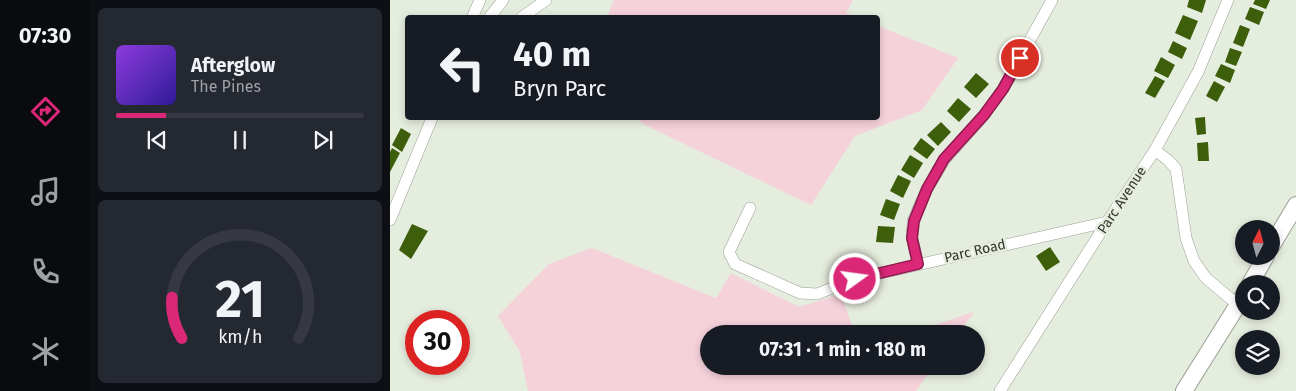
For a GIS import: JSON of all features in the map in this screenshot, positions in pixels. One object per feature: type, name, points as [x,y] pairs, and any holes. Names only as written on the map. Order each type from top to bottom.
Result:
[{"type":"main road","points":[[1280,232],[1296,205]]},
{"type":"main road","points":[[1184,391],[1235,310]]},
{"type":"street","points":[[473,15],[480,0]]},
{"type":"street","points":[[491,15],[503,0]]},
{"type":"street","points":[[525,15],[546,0]]},
{"type":"street","points":[[918,264],[912,238],[914,221],[927,189],[944,159],[984,115],[1003,89],[1052,0]]},
{"type":"street","name":"Parc Avenue","points":[[1000,391],[1155,150],[1198,72],[1228,0]]},
{"type":"street","points":[[390,220],[431,120]]},
{"type":"street","points":[[1155,150],[1176,169],[1186,238],[1194,262],[1206,278],[1235,296]]},
{"type":"street","name":"Parc Road","points":[[750,208],[729,252],[735,264],[800,293],[817,294],[855,279],[1107,222]]},
{"type":"shaded area","points":[[614,0],[853,0],[846,13],[852,15],[608,15]]},
{"type":"shaded area","points":[[880,27],[958,58],[922,110],[855,136],[811,205],[645,125],[639,120],[880,120]]},
{"type":"shaded area","points":[[592,248],[716,298],[731,273],[799,307],[841,294],[852,325],[700,325],[700,375],[928,375],[916,391],[528,391],[520,352],[498,316],[549,264]]},
{"type":"shaded area","points":[[974,312],[965,325],[934,325]]},
{"type":"building","points":[[1189,0],[1206,0],[1202,13],[1187,7]]},
{"type":"building","points":[[1255,0],[1270,0],[1266,9],[1253,4]]},
{"type":"building","points":[[1250,7],[1264,12],[1259,25],[1245,19]]},
{"type":"building","points":[[1183,15],[1198,21],[1190,40],[1175,33]]},
{"type":"building","points":[[1240,25],[1250,29],[1243,47],[1233,43]]},
{"type":"building","points":[[1173,41],[1187,48],[1182,59],[1168,52]]},
{"type":"building","points":[[1230,48],[1242,52],[1236,66],[1225,62]]},
{"type":"building","points":[[1161,57],[1175,65],[1168,78],[1154,71]]},
{"type":"building","points":[[1221,64],[1235,70],[1230,83],[1215,76]]},
{"type":"building","points":[[976,73],[989,84],[976,98],[964,87]]},
{"type":"building","points":[[1155,76],[1165,81],[1155,98],[1145,93]]},
{"type":"building","points":[[1214,81],[1225,87],[1217,102],[1206,96]]},
{"type":"building","points":[[958,98],[971,109],[959,122],[947,111]]},
{"type":"building","points":[[1205,117],[1206,134],[1197,135],[1195,118]]},
{"type":"building","points":[[941,122],[951,132],[938,146],[927,135]]},
{"type":"building","points":[[401,128],[411,134],[402,152],[392,145]]},
{"type":"building","points":[[921,138],[935,149],[927,159],[913,149]]},
{"type":"building","points":[[1208,142],[1209,161],[1198,161],[1197,143]]},
{"type":"building","points":[[392,148],[400,153],[390,172],[390,152]]},
{"type":"building","points":[[910,155],[923,163],[914,178],[901,170]]},
{"type":"building","points":[[898,175],[911,181],[903,198],[890,191]]},
{"type":"building","points":[[886,199],[900,204],[894,220],[880,215]]},
{"type":"building","points":[[412,224],[428,231],[411,259],[399,250]]},
{"type":"building","points":[[878,226],[895,227],[893,243],[876,242]]},
{"type":"building","points":[[1050,247],[1060,262],[1046,271],[1036,256]]},
{"type":"route","points":[[855,279],[918,264],[912,238],[914,221],[927,189],[944,159],[984,115],[1003,89],[1020,58]]}]
